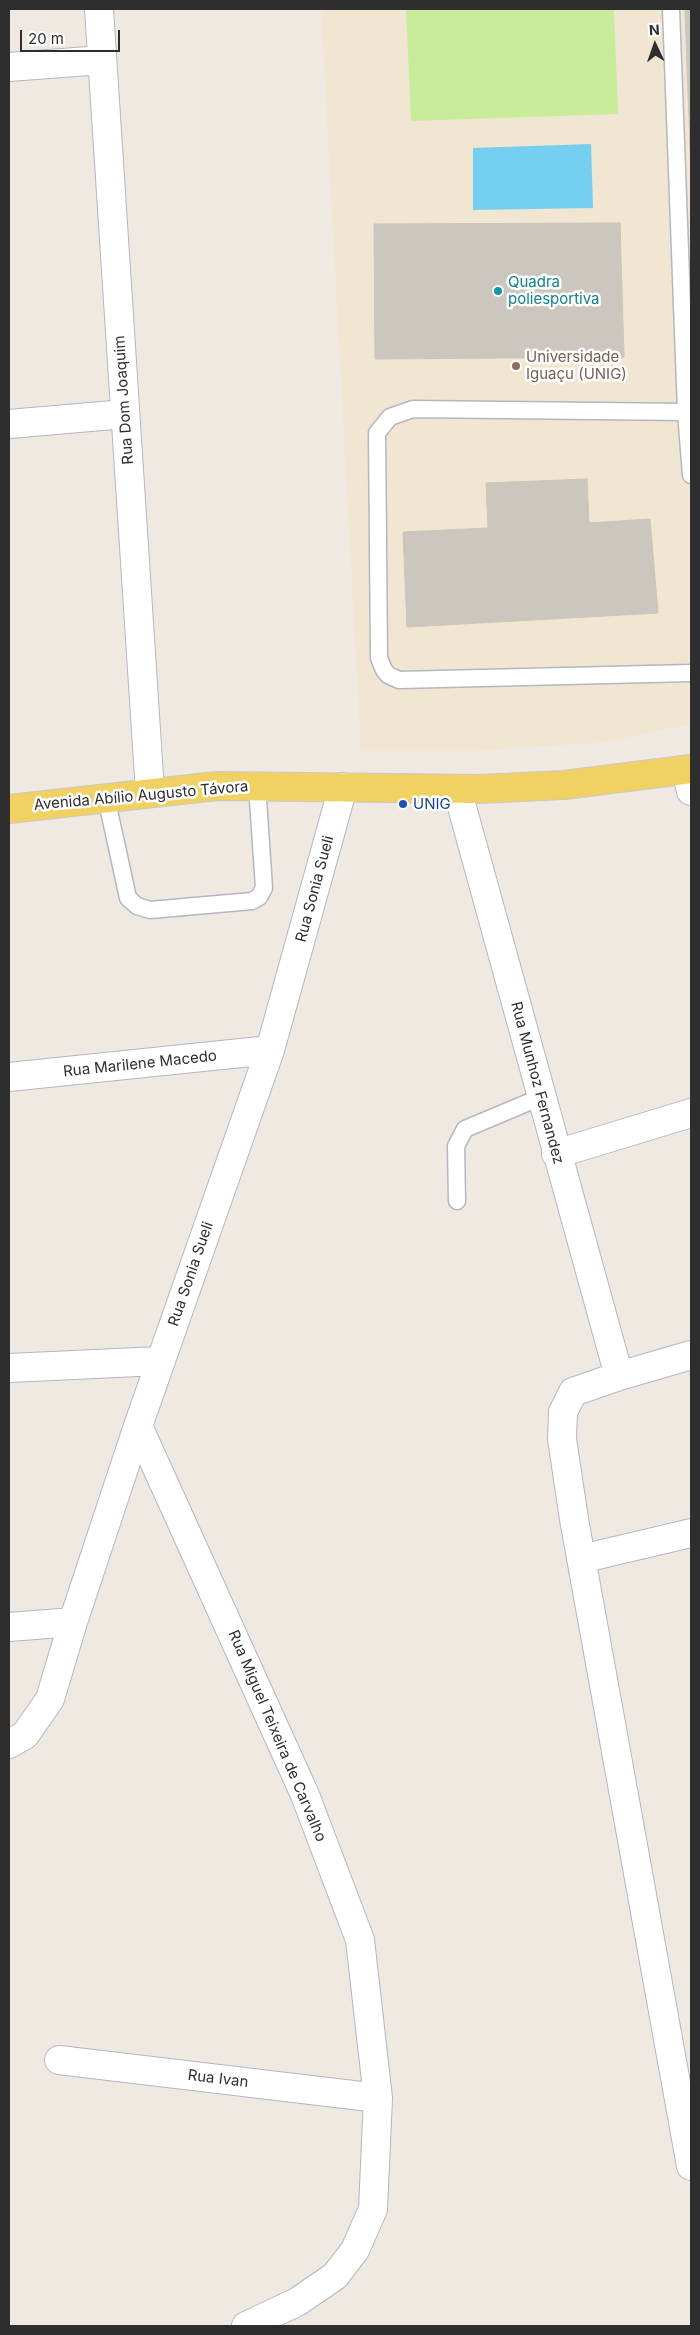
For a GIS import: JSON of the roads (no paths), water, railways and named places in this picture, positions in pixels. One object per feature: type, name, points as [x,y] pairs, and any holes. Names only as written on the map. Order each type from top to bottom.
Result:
[{"type":"main road","name":"Avenida Abílio Augusto Távora","points":[[9,809],[217,786],[457,789],[564,785],[689,777]]},
{"type":"street","name":"Rua Dom Joaquim","points":[[99,9],[150,792]]},
{"type":"street","points":[[9,67],[102,60]]},
{"type":"street","points":[[9,424],[125,414]]},
{"type":"street","name":"Rua Sonia Sueli","points":[[9,1744],[25,1735],[50,1699],[73,1622],[138,1426],[270,1050],[343,787]]},
{"type":"street","name":"Rua Munhoz Fernandez","points":[[457,789],[556,1154],[619,1376]]},
{"type":"street","name":"Rua Marilene Macedo","points":[[9,1077],[270,1050]]},
{"type":"street","points":[[556,1154],[691,1113]]},
{"type":"street","points":[[691,1355],[619,1376],[573,1392],[563,1412],[562,1439],[581,1559],[691,2166]]},
{"type":"street","points":[[9,1368],[160,1362]]},
{"type":"street","name":"Rua Miguel Teixeira de Carvalho","points":[[138,1426],[305,1795],[360,1940],[378,2098],[373,2209],[355,2250],[335,2276],[297,2302],[246,2326]]},
{"type":"street","points":[[581,1559],[691,1533]]},
{"type":"street","points":[[9,1627],[73,1622]]},
{"type":"street","name":"Rua Ivan","points":[[59,2060],[378,2098]]},
{"type":"lane","points":[[671,9],[686,412],[691,474]]},
{"type":"lane","points":[[686,412],[413,409],[390,417],[377,433],[379,658],[384,670],[399,680],[691,673]]},
{"type":"lane","points":[[106,797],[128,898],[137,906],[150,910],[252,901],[259,897],[264,888],[257,785]]},
{"type":"lane","points":[[457,1201],[456,1146],[465,1129],[541,1097]]},
{"type":"water","points":[[591,144],[593,208],[473,210],[473,148]]},
{"type":"place","name":"Quadra poliesportiva","points":[[498,291]]},
{"type":"place","name":"Universidade Iguaçu (UNIG)","points":[[516,366]]},
{"type":"place","name":"UNIG","points":[[403,804]]}]
